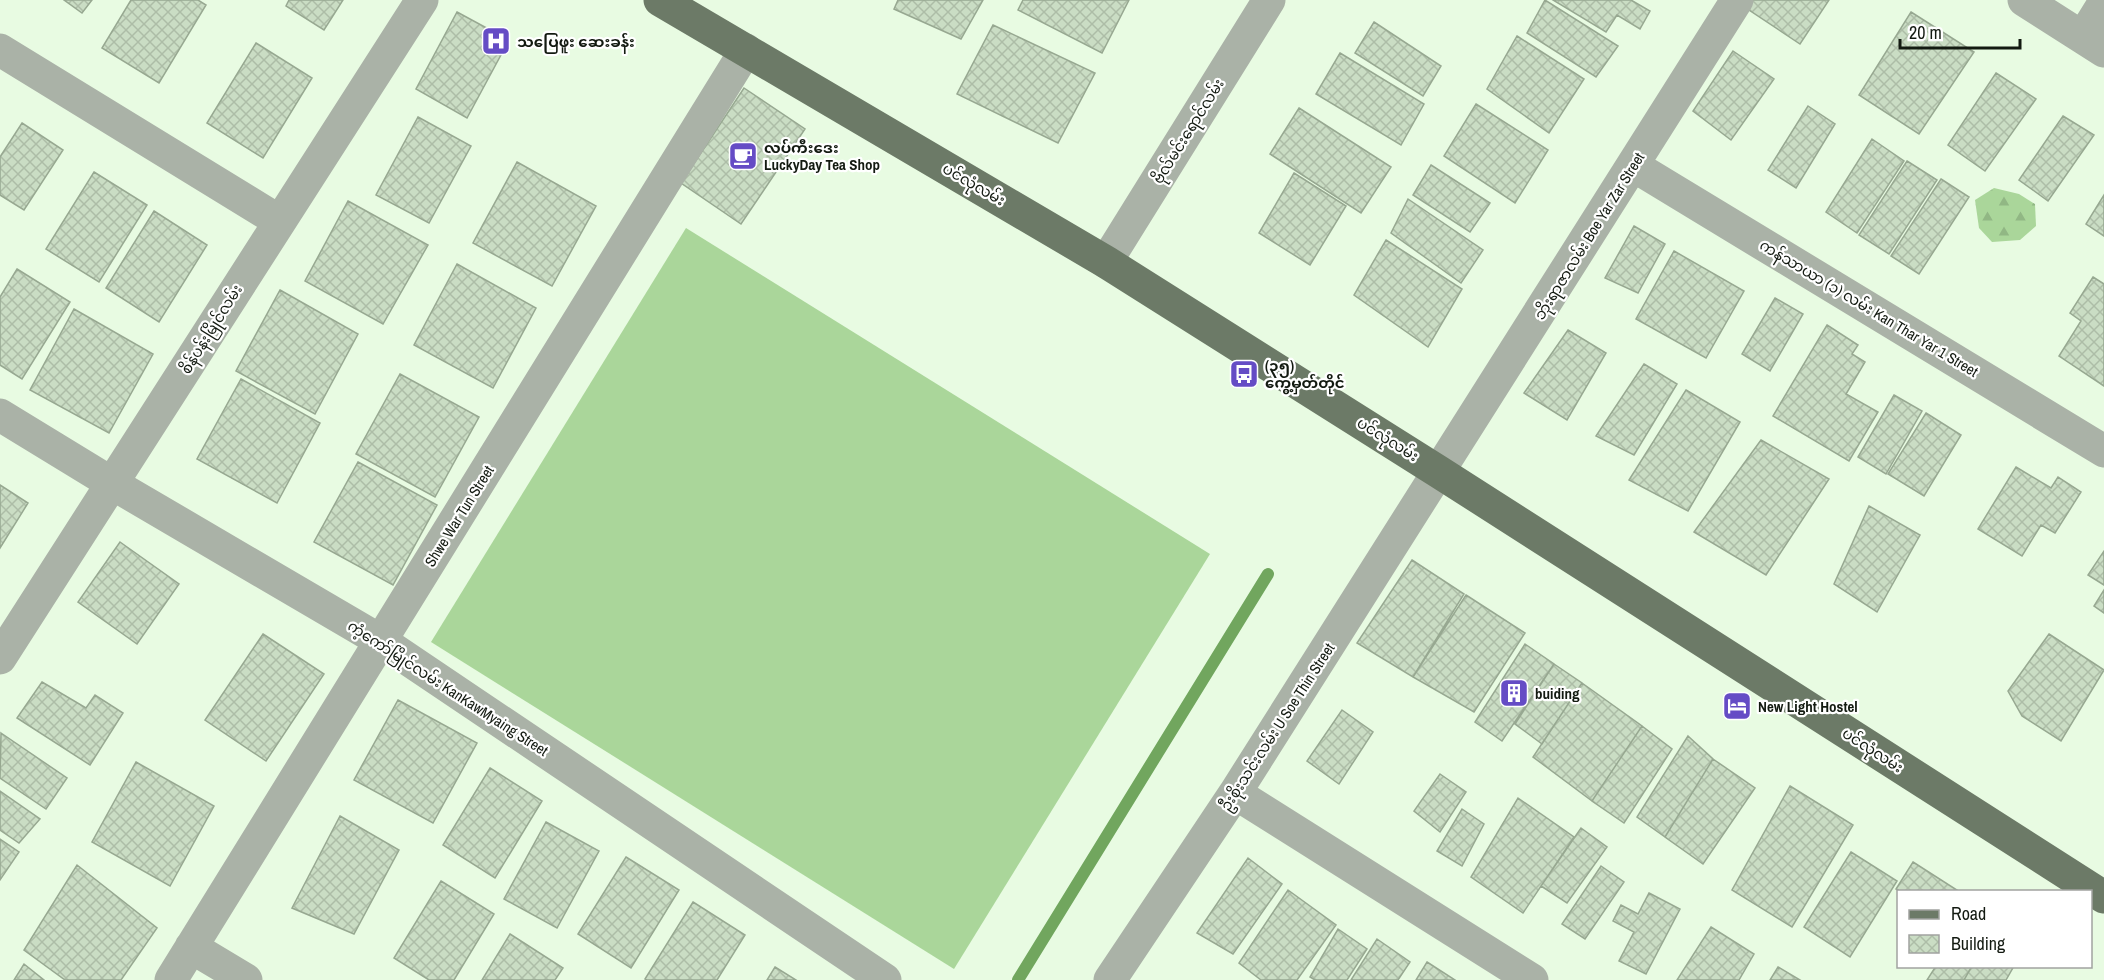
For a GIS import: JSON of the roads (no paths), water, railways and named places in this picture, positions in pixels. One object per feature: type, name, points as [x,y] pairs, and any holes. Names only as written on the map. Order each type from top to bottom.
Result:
[{"type":"main road","name":"ပင်လုံလမ်း","points":[[660,0],[1106,262],[1440,472],[2104,897]]},
{"type":"street","name":"စိန်ပန်းမြိုင်လမ်း","points":[[0,658],[422,0]]},
{"type":"street","name":"ဗိုလ်မင်းရောင်လမ်း","points":[[1106,262],[1269,0]]},
{"type":"street","name":"ဘိုးရာဇာလမ်း Boe Yar Zar Street","points":[[1440,472],[1737,0]]},
{"type":"street","points":[[2024,0],[2094,44],[2104,3]]},
{"type":"street","points":[[0,50],[279,221]]},
{"type":"street","name":"Shwe War Tun Street","points":[[171,980],[746,50]]},
{"type":"street","name":"ကန်သာယာ (၁) လမ်း Kan Thar Yar 1 Street","points":[[1634,166],[2104,451]]},
{"type":"street","name":"ကံ့ကော်မြိုင်လမ်း KanKawMyaing Street","points":[[0,415],[112,484],[381,641],[885,980]]},
{"type":"street","name":"ဦးစိုးသင်းလမ်း U Soe Thin Street","points":[[1110,980],[1235,793],[1440,472]]},
{"type":"street","points":[[1235,793],[1532,980]]},
{"type":"street","points":[[191,947],[246,980]]},
{"type":"waterway","points":[[1018,980],[1268,574]]},
{"type":"place","name":"သပြေဖူး ဆေးခန်း","points":[[496,41]]},
{"type":"place","name":"လပ်ကီးဒေး LuckyDay Tea Shop","points":[[743,156]]},
{"type":"place","name":"(၃၅) ကွေ့မှတ်တိုင်","points":[[1244,374]]},
{"type":"place","name":"buiding","points":[[1514,693]]},
{"type":"place","name":"New Light Hostel","points":[[1737,706]]}]
